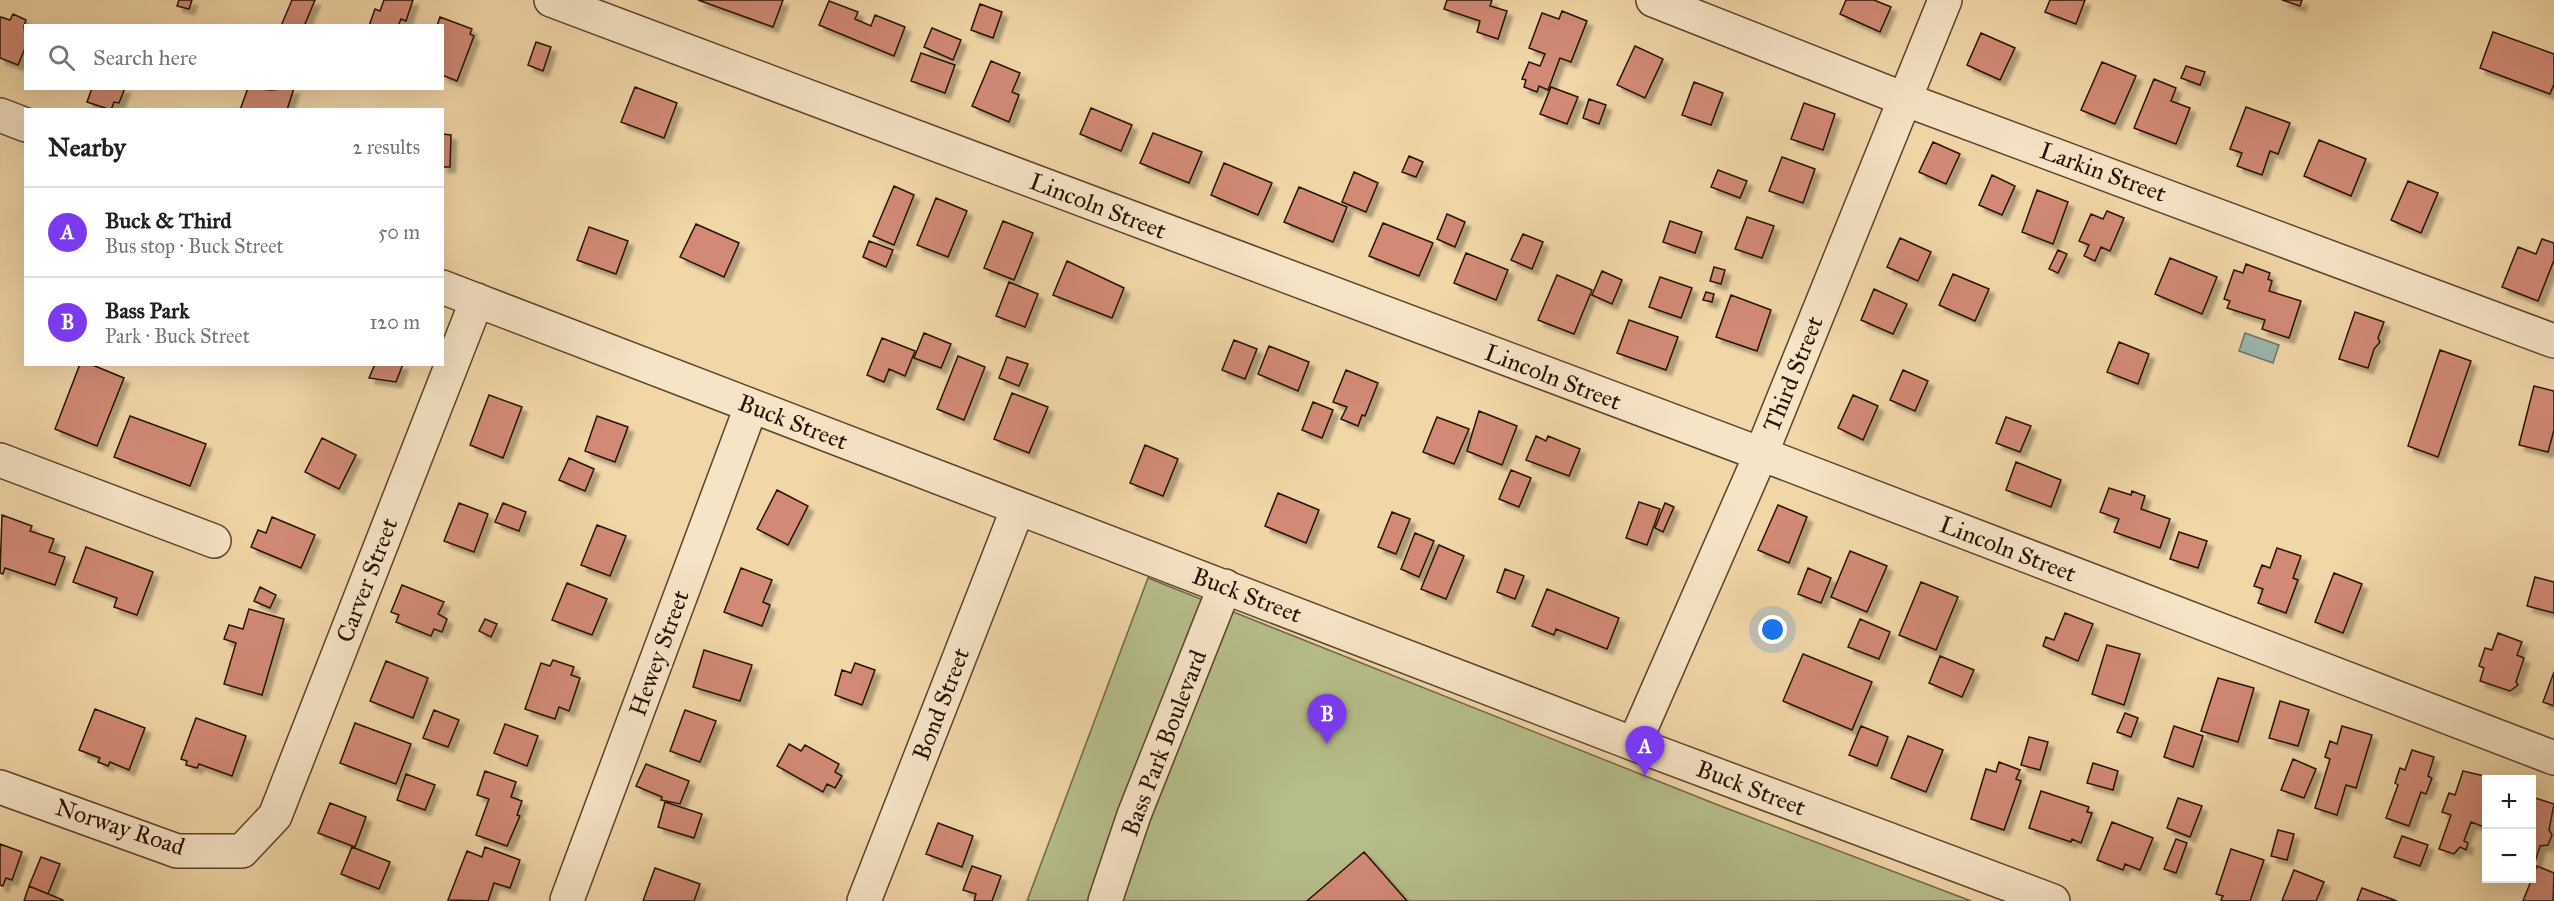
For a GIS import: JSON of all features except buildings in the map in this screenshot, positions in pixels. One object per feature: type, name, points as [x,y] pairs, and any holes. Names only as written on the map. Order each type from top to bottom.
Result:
[{"type":"street","name":"Lincoln Street","points":[[551,0],[1761,454],[2554,758]]},
{"type":"street","name":"Larkin Street","points":[[1653,0],[1904,99],[2554,341]]},
{"type":"street","name":"Third Street","points":[[1634,744],[1761,454],[1946,0]]},
{"type":"street","points":[[0,115],[24,124]]},
{"type":"street","name":"Buck Street","points":[[444,287],[751,407],[1634,744],[2053,901]]},
{"type":"street","name":"Carver Street","points":[[242,851],[275,816],[477,300]]},
{"type":"street","name":"Hewey Street","points":[[567,900],[751,407]]},
{"type":"street","points":[[0,460],[214,541]]},
{"type":"street","name":"Bond Street","points":[[864,901],[1018,508]]},
{"type":"street","name":"Bass Park Boulevard","points":[[1105,901],[1134,815],[1225,586]]},
{"type":"street","name":"Norway Road","points":[[0,787],[177,851],[242,851]]},
{"type":"green space","points":[[1148,578],[1718,805],[1971,901],[1027,901]]},
{"type":"water","points":[[2245,333],[2279,345],[2273,363],[2239,351]]},
{"type":"place","name":"Bass Park","points":[[1327,744]]},
{"type":"place","name":"Buck & Third","points":[[1645,776]]}]
